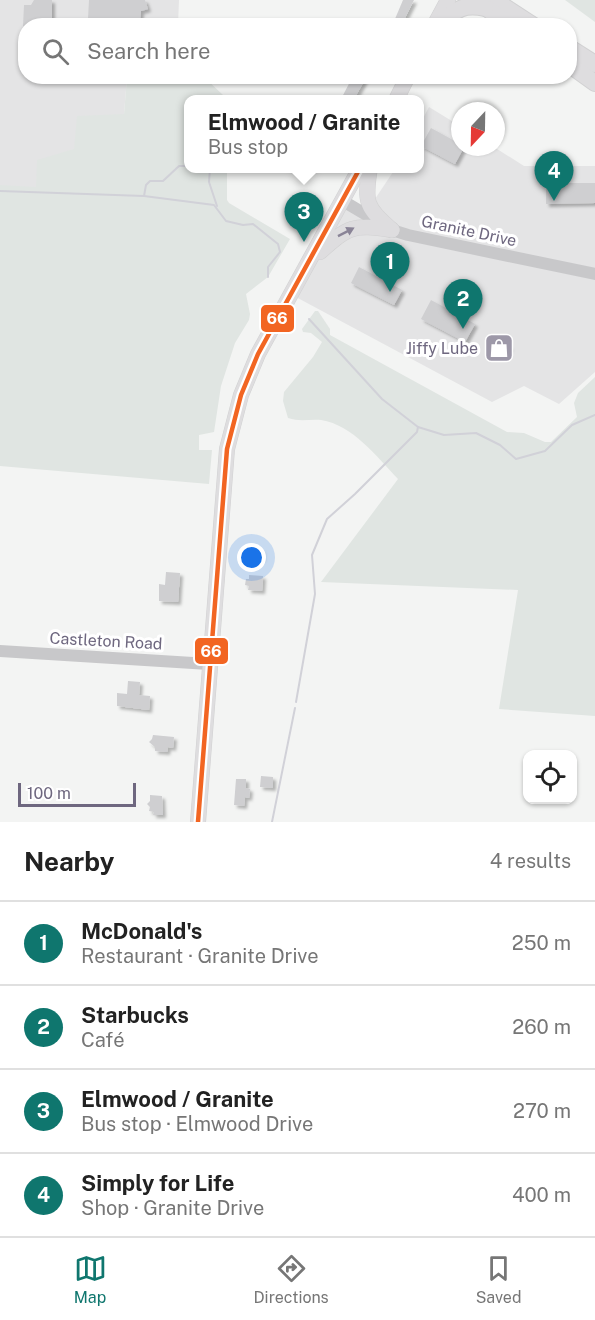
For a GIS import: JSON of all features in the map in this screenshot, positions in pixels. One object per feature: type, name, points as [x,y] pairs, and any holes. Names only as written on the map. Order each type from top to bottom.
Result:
[{"type":"highway","points":[[446,18],[459,8],[485,3],[517,18]]},
{"type":"highway","points":[[485,3],[502,18]]},
{"type":"highway","points":[[577,52],[595,64]]},
{"type":"highway","points":[[577,70],[595,83]]},
{"type":"main road","points":[[434,0],[435,18]]},
{"type":"main road","points":[[439,18],[448,0]]},
{"type":"main road","points":[[198,822],[227,449],[241,395],[258,354],[357,173]]},
{"type":"main road","points":[[370,173],[370,207],[373,214],[392,230]]},
{"type":"main road","points":[[310,261],[341,233],[350,229],[370,227],[392,230]]},
{"type":"street","name":"Granite Drive","points":[[343,201],[392,230],[595,273]]},
{"type":"street","name":"Castleton Road","points":[[0,651],[209,664]]},
{"type":"shaded area","points":[[0,0],[179,0],[178,18],[18,18],[18,84],[126,84],[124,114],[69,196],[0,197]]},
{"type":"shaded area","points":[[565,0],[595,0],[595,22]]},
{"type":"shaded area","points":[[126,84],[211,84],[223,95],[184,95],[184,173],[227,173],[229,203],[290,239],[268,277],[246,294],[249,320],[235,343],[221,386],[214,432],[199,435],[199,450],[212,450],[209,484],[0,466],[0,185],[36,187],[37,160],[74,149],[77,116],[124,114]]},
{"type":"shaded area","points":[[429,107],[451,120],[451,156],[505,156],[505,154],[524,166],[595,166],[595,372],[559,404],[524,386],[492,402],[294,296],[347,200],[367,211],[392,173],[424,173],[424,116]]},
{"type":"shaded area","points":[[315,311],[318,311],[330,329],[330,335],[507,432],[524,433],[545,442],[551,442],[577,417],[574,403],[578,393],[595,377],[595,716],[499,709],[518,590],[321,582],[398,479],[364,443],[344,428],[321,420],[288,418],[283,401],[284,392],[313,357],[322,342],[311,333],[303,332],[302,329]]},
{"type":"building","points":[[34,0],[52,0],[52,18],[23,18],[24,5],[31,5]]},
{"type":"building","points":[[89,0],[145,0],[148,9],[141,11],[140,18],[88,18]]},
{"type":"building","points":[[403,0],[414,0],[405,18],[395,18]]},
{"type":"building","points":[[349,84],[362,84],[356,95],[343,95]]},
{"type":"building","points":[[431,128],[451,139],[451,156],[459,156],[455,164],[424,148],[424,141]]},
{"type":"building","points":[[546,183],[595,183],[595,203],[546,204]]},
{"type":"building","points":[[359,267],[402,290],[394,305],[351,283]]},
{"type":"building","points":[[431,300],[475,324],[465,342],[421,319]]},
{"type":"building","name":"Jiffy Lube","points":[[493,338],[510,347],[504,357],[488,349]]},
{"type":"building","points":[[249,549],[262,550],[262,559],[248,558]]},
{"type":"building","points":[[166,572],[180,573],[178,602],[159,601],[159,584],[165,585]]},
{"type":"building","points":[[249,575],[263,576],[262,591],[248,590],[249,586],[245,585]]},
{"type":"building","points":[[128,681],[140,682],[139,695],[150,696],[149,710],[117,706],[117,693],[127,694]]},
{"type":"building","points":[[153,735],[174,737],[173,748],[168,747],[167,752],[155,751],[155,747],[149,742]]},
{"type":"building","points":[[261,776],[273,777],[273,788],[260,787]]},
{"type":"building","points":[[236,779],[246,779],[246,788],[250,789],[249,798],[245,797],[244,806],[234,805]]},
{"type":"building","points":[[150,795],[162,796],[163,815],[153,815],[154,812],[149,811],[150,807],[147,804],[150,801]]},
{"type":"waterway","points":[[144,196],[146,185],[150,181],[163,181],[179,166],[184,166]]},
{"type":"waterway","points":[[210,173],[209,182],[217,206]]},
{"type":"waterway","points":[[0,191],[144,196],[214,205],[226,221],[243,225],[253,224],[278,244],[280,252],[268,267],[268,277]]},
{"type":"waterway","points":[[309,319],[382,399],[418,427],[444,435],[476,433],[500,445],[516,459],[545,451],[572,425],[595,415]]},
{"type":"waterway","points":[[296,702],[315,594],[312,555],[327,519],[417,432],[418,427]]},
{"type":"waterway","points":[[272,822],[295,708]]},
{"type":"transit line","name":"66","points":[[198,822],[227,449],[241,395],[258,354],[357,173]]},
{"type":"place","name":"Simply for Life","points":[[554,201]]},
{"type":"place","name":"Elmwood / Granite","points":[[304,242]]},
{"type":"place","name":"McDonald's","points":[[390,292]]},
{"type":"place","name":"Starbucks","points":[[463,329]]},
{"type":"place","name":"Jiffy Lube","points":[[499,348]]}]
